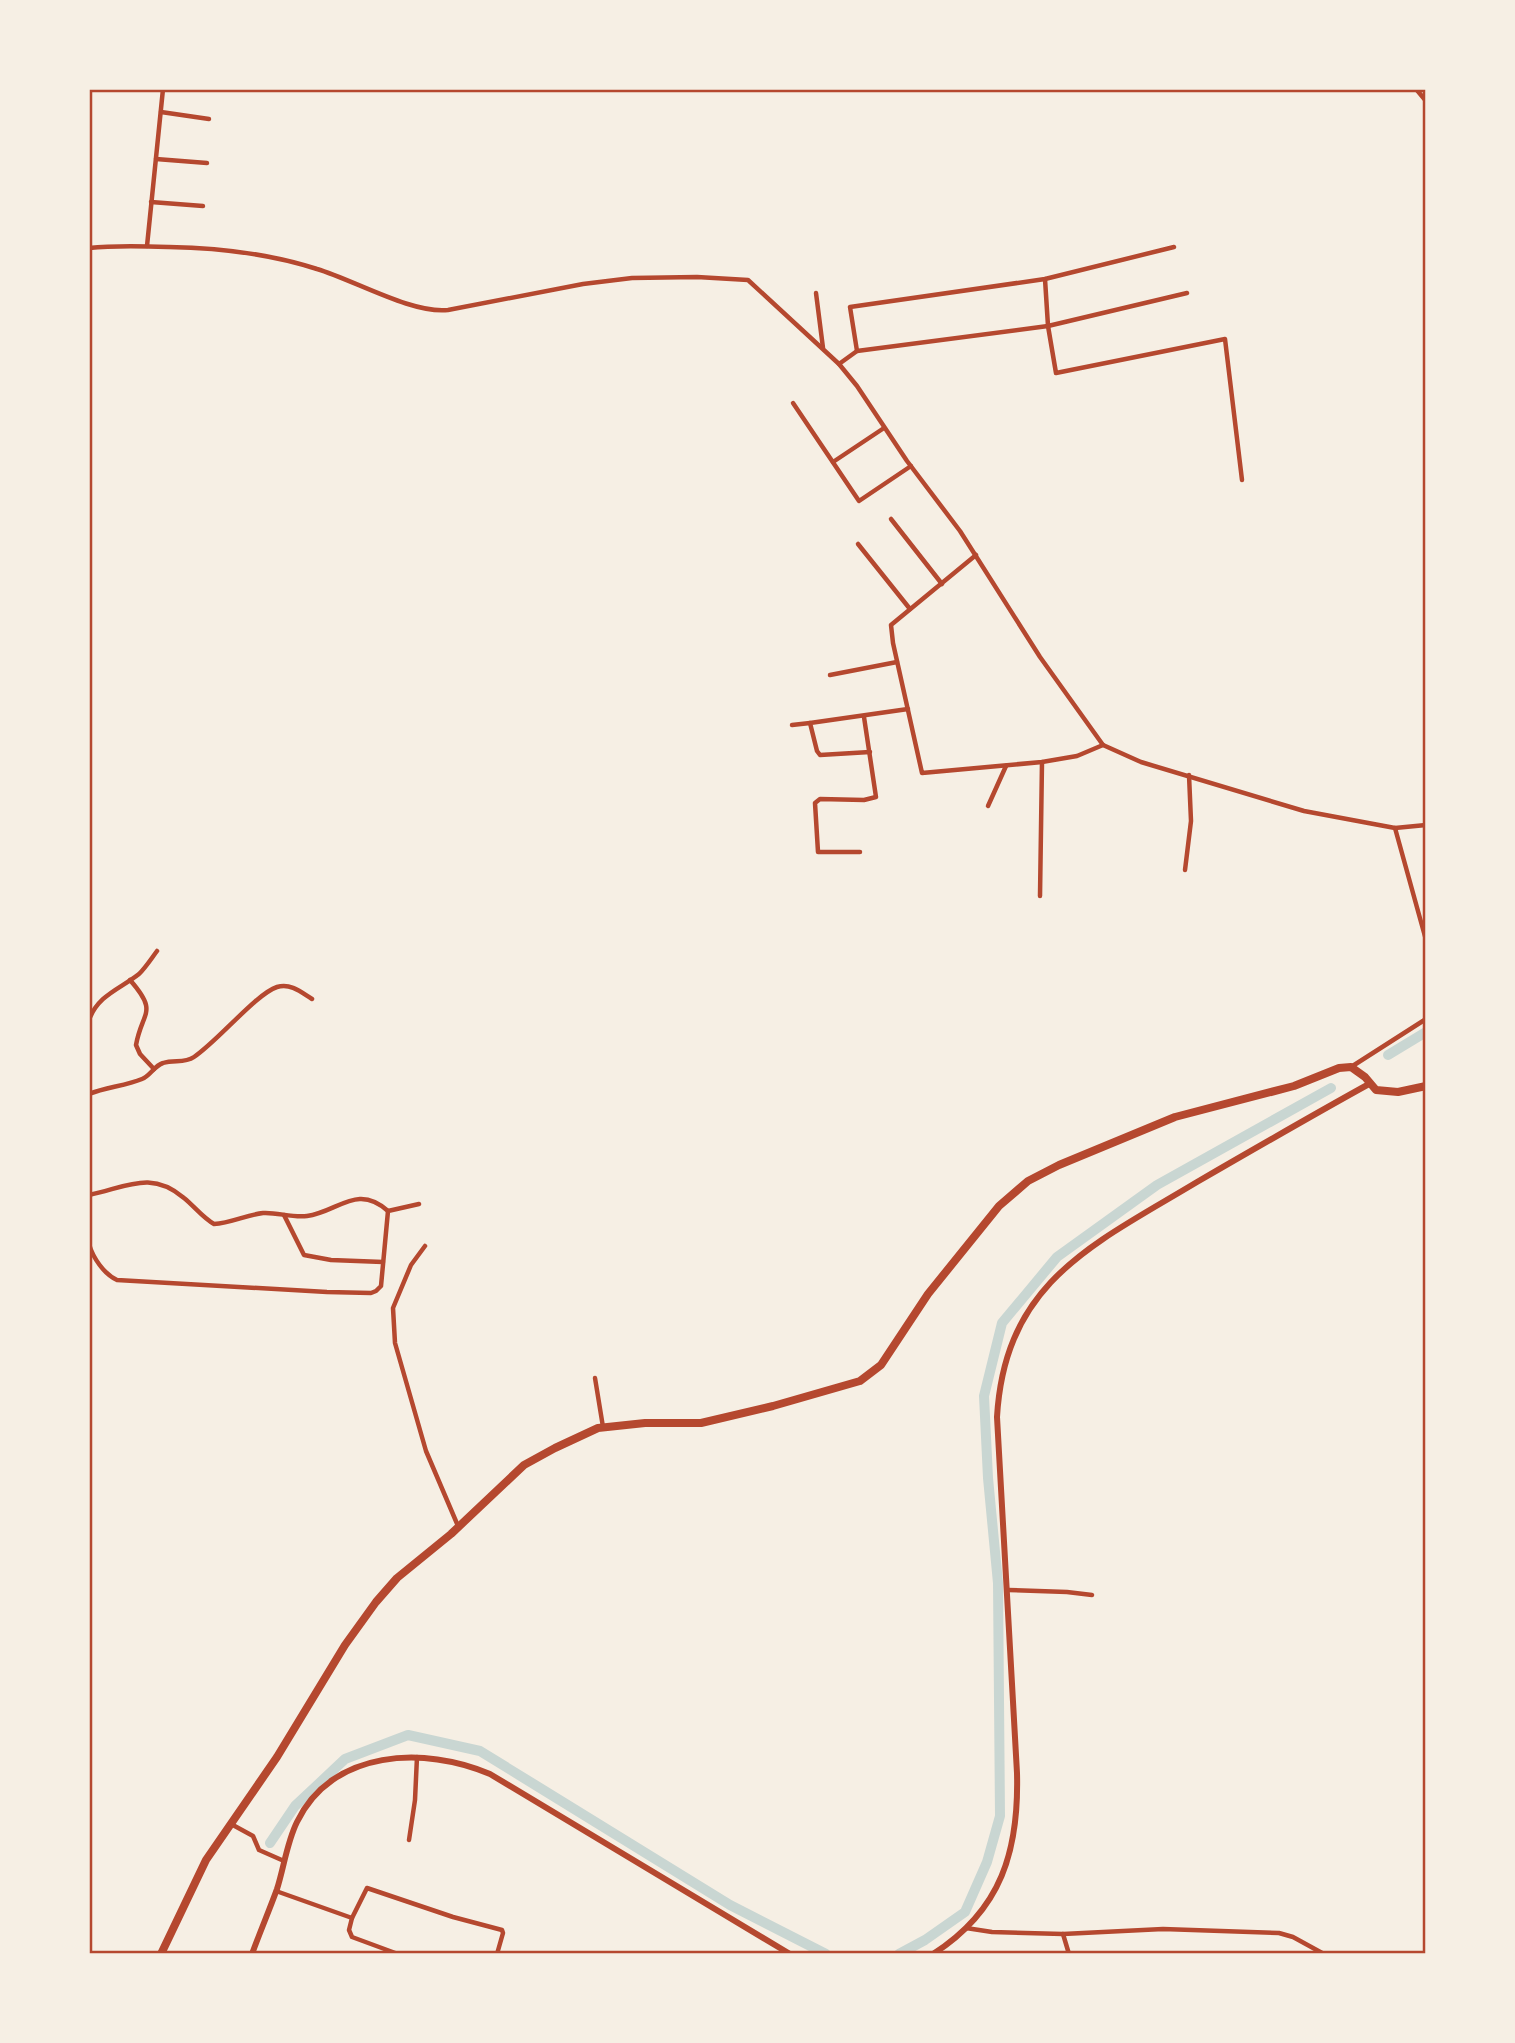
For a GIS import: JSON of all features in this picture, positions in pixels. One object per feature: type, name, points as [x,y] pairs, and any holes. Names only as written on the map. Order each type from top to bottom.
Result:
[{"type":"main road","points":[[161,1954],[206,1860],[277,1757],[345,1645],[376,1602],[397,1578],[458,1527],[524,1465],[603,1427],[645,1423],[701,1423],[853,1384],[881,1365],[928,1294],[999,1206],[1028,1181],[1059,1165],[1175,1117],[1294,1086],[1339,1068],[1351,1067],[1365,1077],[1376,1090],[1398,1092],[1426,1086]]},
{"type":"street","points":[[147,246],[163,89]]},
{"type":"street","points":[[1416,89],[1426,100]]},
{"type":"street","points":[[161,112],[209,119]]},
{"type":"street","points":[[156,159],[207,163]]},
{"type":"street","points":[[152,202],[203,206]]},
{"type":"street","points":[[89,248],[147,246],[220,249],[274,256],[354,281],[414,307],[433,311],[632,278],[741,278],[752,283],[839,364],[861,392],[976,555],[1040,657],[1103,745],[1141,762],[1304,811],[1395,828],[1426,825]]},
{"type":"street","points":[[857,351],[850,307],[1045,279],[1174,247]]},
{"type":"street","points":[[1045,279],[1048,326],[1056,373],[1225,339],[1242,480]]},
{"type":"street","points":[[816,293],[823,349]]},
{"type":"street","points":[[839,364],[857,351],[1048,326],[1187,293]]},
{"type":"street","points":[[793,403],[859,501],[911,466]]},
{"type":"street","points":[[833,462],[884,428]]},
{"type":"street","points":[[891,519],[942,584]]},
{"type":"street","points":[[858,544],[910,609]]},
{"type":"street","points":[[976,555],[891,625],[922,773],[1042,762],[1077,756],[1103,745]]},
{"type":"street","points":[[830,675],[897,662]]},
{"type":"street","points":[[792,725],[908,709]]},
{"type":"street","points":[[860,852],[818,852],[815,803],[820,799],[875,799],[864,717]]},
{"type":"street","points":[[810,723],[820,755],[870,752]]},
{"type":"street","points":[[1040,896],[1042,762]]},
{"type":"street","points":[[988,806],[1006,766]]},
{"type":"street","points":[[1185,870],[1191,821],[1189,775]]},
{"type":"street","points":[[1395,828],[1426,940]]},
{"type":"street","points":[[89,1020],[105,996],[143,969],[157,951]]},
{"type":"street","points":[[130,980],[144,996],[146,1004],[145,1020],[136,1045],[153,1069]]},
{"type":"street","points":[[89,1094],[145,1078],[164,1062],[183,1062],[195,1056],[275,988],[294,988],[312,999]]},
{"type":"street","points":[[1351,1067],[1426,1019]]},
{"type":"street","points":[[933,1954],[966,1928],[989,1900],[1010,1856],[1017,1825],[1017,1773],[998,1427],[998,1400],[1013,1339],[1029,1310],[1050,1283],[1084,1251],[1292,1126],[1369,1084]]},
{"type":"street","points":[[89,1195],[153,1181],[174,1190],[214,1224],[259,1214],[307,1216],[345,1202],[370,1199],[388,1211],[419,1204]]},
{"type":"street","points":[[89,1244],[93,1255],[113,1279],[371,1293],[381,1286],[388,1211]]},
{"type":"street","points":[[284,1214],[304,1255],[331,1261],[383,1262]]},
{"type":"street","points":[[425,1246],[411,1265],[393,1308],[395,1343],[426,1451],[458,1527]]},
{"type":"street","points":[[595,1378],[603,1427]]},
{"type":"street","points":[[1008,1590],[1061,1591],[1092,1595]]},
{"type":"street","points":[[409,1840],[415,1800],[417,1756]]},
{"type":"street","points":[[251,1954],[276,1891],[295,1826],[316,1796],[334,1779],[363,1764],[417,1756],[457,1762],[490,1774],[790,1954]]},
{"type":"street","points":[[231,1823],[253,1836],[261,1852],[285,1861]]},
{"type":"street","points":[[398,1954],[352,1937],[349,1930],[352,1918],[366,1888],[502,1930],[497,1954]]},
{"type":"street","points":[[276,1891],[352,1918]]},
{"type":"street","points":[[966,1928],[992,1932],[1063,1934],[1163,1929],[1279,1933],[1293,1937],[1324,1954]]},
{"type":"street","points":[[1063,1934],[1069,1954]]},
{"type":"waterway","points":[[1388,1055],[1426,1032]]},
{"type":"waterway","points":[[899,1954],[925,1940],[965,1912],[987,1862],[1000,1816],[998,1583],[988,1478],[984,1396],[1002,1323],[1057,1257],[1157,1185],[1331,1088]]},
{"type":"waterway","points":[[270,1843],[295,1806],[345,1759],[408,1735],[480,1751],[730,1905],[826,1954]]}]
